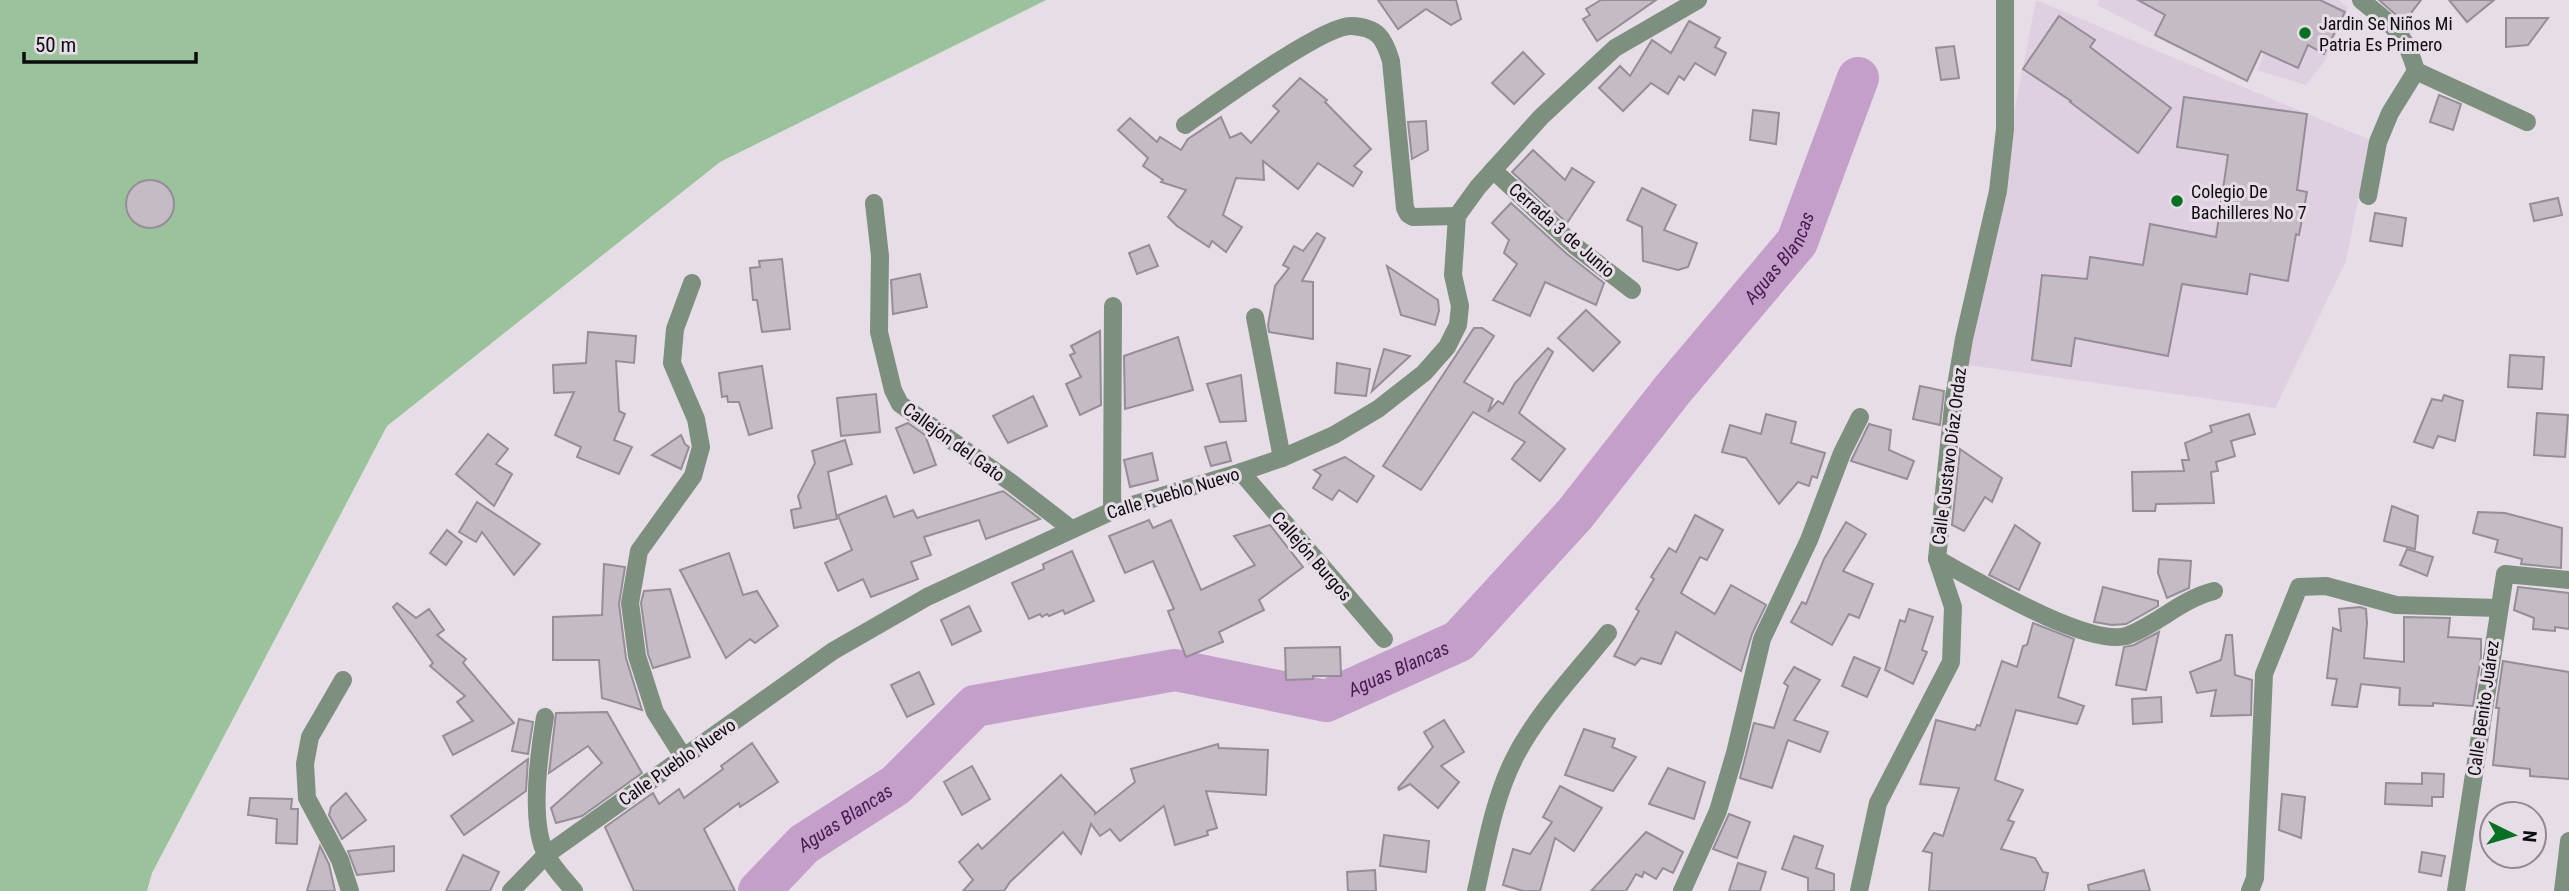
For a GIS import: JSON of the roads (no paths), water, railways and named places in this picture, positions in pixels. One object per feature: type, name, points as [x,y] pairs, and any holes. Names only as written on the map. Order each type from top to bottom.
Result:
[{"type":"street","points":[[1185,125],[1309,42],[1349,26],[1372,30],[1385,41],[1391,61],[1405,208],[1413,217],[1457,216],[1493,170],[1541,117],[1615,48],[1698,0]]},
{"type":"street","name":"Calle Gustavo Díaz Ordaz","points":[[1858,891],[1878,803],[1951,662],[1953,607],[1937,559],[1954,397],[1964,339],[1998,191],[2005,129],[2005,0]]},
{"type":"street","points":[[2361,0],[2398,30],[2409,46],[2416,71],[2390,113],[2378,142],[2368,197]]},
{"type":"street","points":[[2416,71],[2527,122]]},
{"type":"street","name":"Cerrada 3 de Junio","points":[[1493,170],[1575,247],[1632,290]]},
{"type":"street","name":"Callejón del Gato","points":[[874,203],[880,256],[879,332],[893,390],[900,404],[1070,528]]},
{"type":"street","name":"Calle Pueblo Nuevo","points":[[511,891],[546,855],[833,651],[927,597],[1070,528],[1112,511],[1282,458],[1334,435],[1378,410],[1424,373],[1447,347],[1458,325],[1460,306],[1453,275],[1457,216]]},
{"type":"street","points":[[684,758],[655,712],[637,656],[630,604],[639,551],[693,475],[701,447],[696,419],[672,363],[675,329],[692,283]]},
{"type":"street","points":[[1112,511],[1113,306]]},
{"type":"street","points":[[1255,317],[1282,458]]},
{"type":"street","points":[[1682,891],[1718,811],[1762,639],[1809,540],[1842,453],[1860,417]]},
{"type":"street","name":"Callejón Burgos","points":[[1241,472],[1384,639]]},
{"type":"street","points":[[1937,559],[2034,611],[2109,638],[2127,636],[2199,595],[2214,591]]},
{"type":"street","name":"Calle Benito Juárez","points":[[2456,891],[2505,575],[2569,580]]},
{"type":"street","points":[[2250,891],[2255,878],[2264,674],[2299,587],[2326,586],[2396,605],[2498,608]]},
{"type":"street","points":[[1476,891],[1497,803],[1515,757],[1541,717],[1608,633]]},
{"type":"street","points":[[343,680],[310,737],[305,764],[307,798],[340,860],[351,891]]},
{"type":"street","points":[[545,717],[538,760],[538,827],[546,855],[573,891]]},
{"type":"street","points":[[2563,891],[2569,842]]},
{"type":"waterway","name":"Aguas Blancas","points":[[759,891],[804,844],[896,785],[975,706],[1175,670],[1326,701],[1459,641],[1575,514],[1673,389],[1797,242],[1858,78]]},
{"type":"place","name":"Jardin Se Niños Mi Patria Es Primero","points":[[2305,33]]},
{"type":"place","name":"Colegio De Bachilleres No 7","points":[[2177,201]]}]
